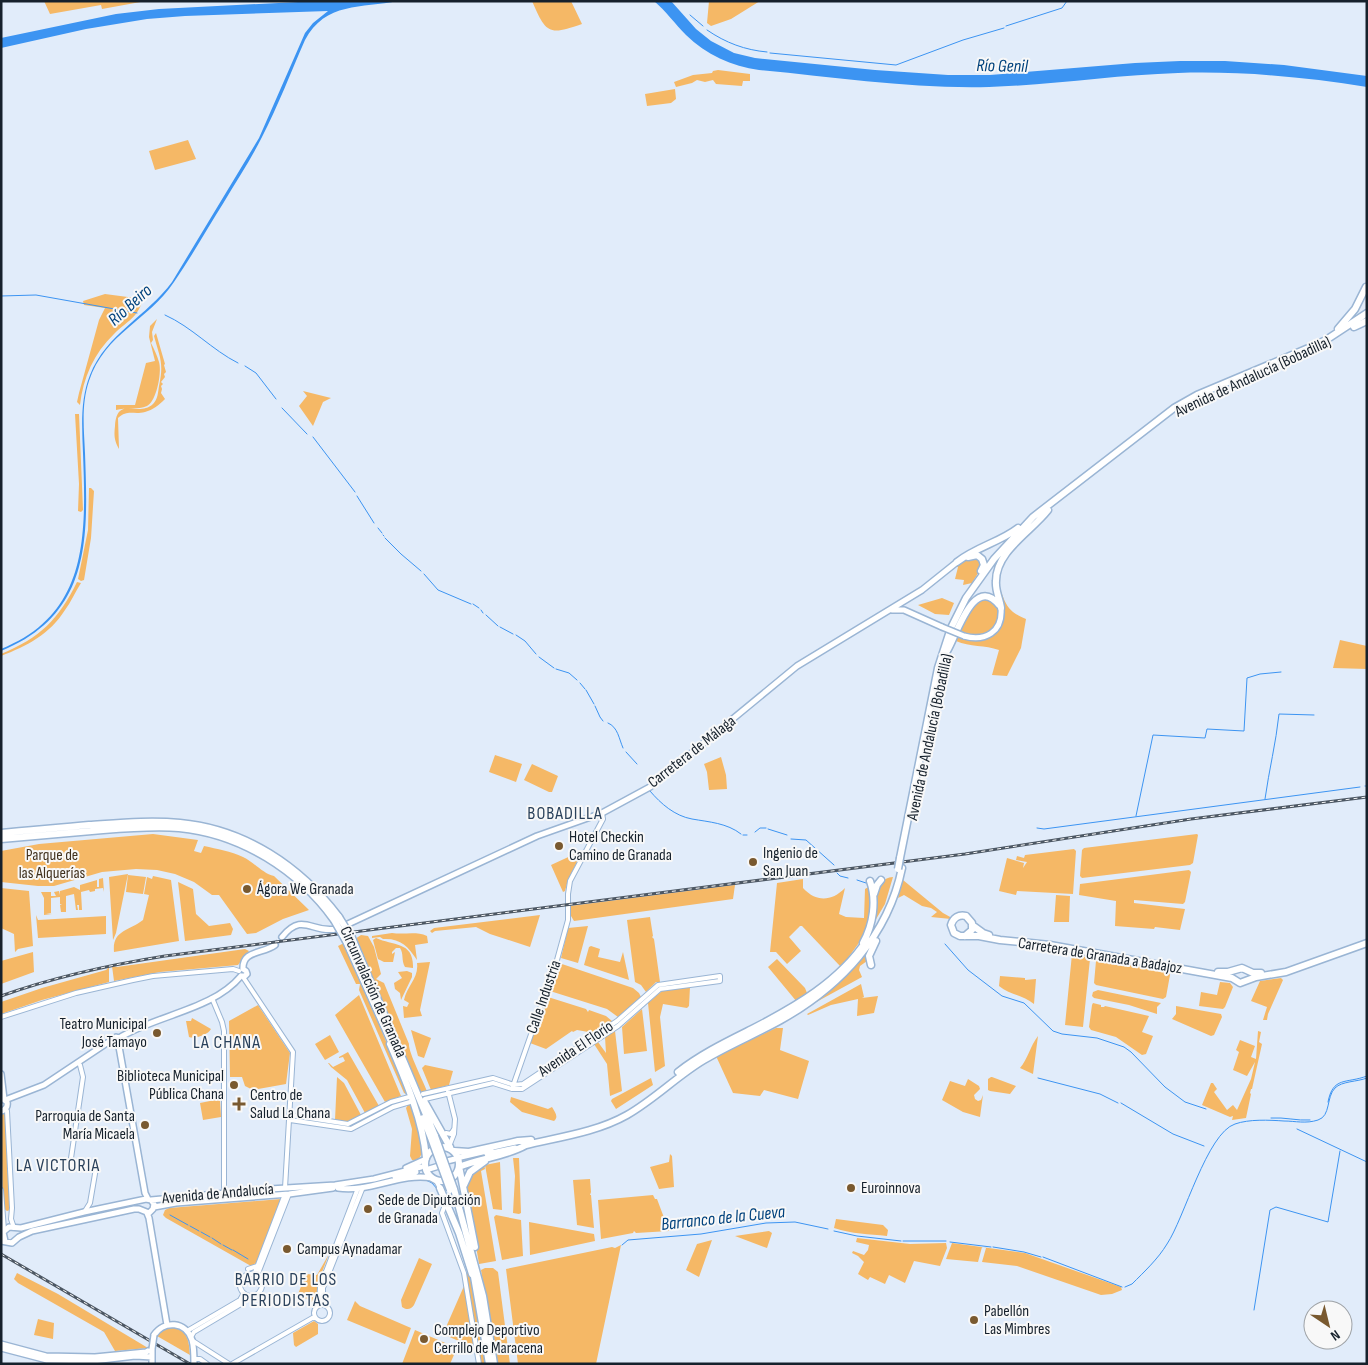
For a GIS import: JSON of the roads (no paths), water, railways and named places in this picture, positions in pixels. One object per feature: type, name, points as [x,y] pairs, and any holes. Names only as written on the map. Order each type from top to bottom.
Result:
[{"type":"highway","points":[[1326,340],[1350,317],[1366,287],[1367,300]]},
{"type":"highway","name":"Avenida de Andalucía (Bobadilla)","points":[[902,858],[938,668],[951,628],[966,598],[994,559],[1033,518],[1174,408],[1198,395],[1326,340],[1367,313]]},
{"type":"highway","name":"Avenida de Andalucía (Bobadilla)","points":[[752,1032],[806,1005],[840,978],[866,950],[889,910],[899,873],[947,651],[963,612],[986,576],[1014,542],[1048,510],[1162,421],[1187,404],[1312,351],[1367,320]]},
{"type":"highway","points":[[1001,608],[996,586],[998,566],[1010,549],[1048,510]]},
{"type":"highway","points":[[957,562],[986,544],[1008,535],[1033,518]]},
{"type":"highway","points":[[957,562],[973,555],[980,556],[984,561],[982,570],[966,598]]},
{"type":"highway","points":[[947,651],[972,602],[978,598],[988,597],[997,602],[1001,608]]},
{"type":"highway","name":"Circunvalación de Granada","points":[[1,832],[146,821],[182,823],[216,830],[250,842],[289,866],[316,890],[349,940],[402,1058],[433,1137],[452,1190],[475,1270],[487,1317],[494,1364]]},
{"type":"highway","name":"Circunvalación de Granada","points":[[1,841],[16,840],[22,837],[143,827],[181,828],[217,836],[247,847],[285,870],[336,919]]},
{"type":"highway","name":"Avenida de Andalucía (Bobadilla)","points":[[752,1032],[817,991],[840,972],[860,950],[880,919],[899,873]]},
{"type":"highway","points":[[860,950],[870,926],[873,897],[881,880]]},
{"type":"highway","points":[[870,881],[873,897]]},
{"type":"highway","points":[[872,965],[869,958],[870,953],[887,919],[889,910]]},
{"type":"highway","points":[[965,916],[970,919],[972,925],[970,932],[965,936],[958,936],[954,933],[951,925],[956,917],[965,916]]},
{"type":"highway","name":"Carretera de Granada a Badajoz","points":[[972,925],[983,933],[993,936],[1058,943],[1220,972],[1236,970]]},
{"type":"highway","name":"Carretera de Granada a Badajoz","points":[[965,936],[1050,945],[1234,978]]},
{"type":"highway","name":"Circunvalación de Granada","points":[[349,940],[387,1034],[433,1137]]},
{"type":"highway","points":[[1367,941],[1286,972],[1256,977],[1240,983],[1234,978],[1236,970],[1242,968],[1253,974],[1268,972],[1286,968],[1367,941]]},
{"type":"highway","points":[[1246,981],[1248,972]]},
{"type":"highway","points":[[456,1158],[456,1173],[448,1179],[434,1179],[424,1165],[427,1163],[430,1152],[437,1148],[444,1147],[456,1158],[474,1161],[514,1151],[525,1143],[596,1128],[616,1121],[637,1109],[702,1061],[752,1032]]},
{"type":"highway","points":[[387,1034],[414,1107],[427,1163]]},
{"type":"highway","points":[[402,1058],[456,1158],[463,1186],[475,1270]]},
{"type":"highway","points":[[431,1114],[446,1133]]},
{"type":"highway","points":[[456,1158],[469,1152],[518,1141],[525,1143]]},
{"type":"highway","points":[[463,1186],[464,1180],[470,1172],[485,1161]]},
{"type":"highway","points":[[440,1188],[475,1270]]},
{"type":"highway","name":"Circunvalación de Granada","points":[[475,1270],[489,1364]]},
{"type":"main road","name":"Carretera de Málaga","points":[[348,924],[537,836],[602,814],[647,788],[797,666],[908,599],[957,562]]},
{"type":"main road","points":[[906,610],[908,599]]},
{"type":"main road","points":[[900,604],[906,610]]},
{"type":"main road","points":[[889,610],[906,610],[964,636],[982,638],[992,632],[999,623],[1001,608]]},
{"type":"main road","name":"Calle Industria","points":[[513,1087],[557,960],[568,920],[571,878],[603,819],[602,814]]},
{"type":"main road","points":[[282,937],[290,928],[302,924],[327,930],[336,929]]},
{"type":"main road","points":[[4,1105],[44,1085],[150,1022],[212,998],[234,983],[242,973],[243,961],[248,955],[265,951],[275,945]]},
{"type":"main road","points":[[1,1017],[76,993],[139,978],[233,968],[242,973],[293,1052],[286,1186]]},
{"type":"main road","name":"Avenida El Florío","points":[[513,1087],[538,1077],[562,1061],[617,1021],[658,985],[663,986],[720,978]]},
{"type":"main road","points":[[212,998],[224,1031],[226,1096],[223,1118],[224,1193]]},
{"type":"main road","points":[[4,1105],[47,1087],[117,1040]]},
{"type":"main road","points":[[117,1040],[147,1200],[167,1325]]},
{"type":"main road","points":[[80,1065],[82,1077],[70,1165],[96,1168],[90,1202],[84,1212]]},
{"type":"main road","points":[[1,1074],[11,1222],[19,1234],[12,1243],[3,1240],[1,1190]]},
{"type":"main road","points":[[424,1096],[490,1080],[513,1087]]},
{"type":"main road","points":[[448,1091],[455,1117],[456,1158],[448,1162]]},
{"type":"main road","points":[[410,1100],[351,1129],[290,1117],[348,1124],[395,1101],[410,1100]]},
{"type":"main road","points":[[395,1101],[396,1106]]},
{"type":"main road","points":[[446,1133],[451,1134],[454,1130]]},
{"type":"main road","name":"Avenida de Andalucía","points":[[337,1186],[427,1163],[439,1165]]},
{"type":"main road","name":"Avenida de Andalucía","points":[[18,1237],[32,1231],[102,1214],[134,1209],[149,1212],[176,1203],[287,1194],[389,1179],[422,1169]]},
{"type":"main road","name":"Avenida de Andalucía","points":[[15,1228],[147,1200],[286,1186],[360,1188],[419,1176],[434,1179]]},
{"type":"main road","points":[[434,1179],[440,1188],[445,1206],[442,1212],[463,1270],[479,1364]]},
{"type":"main road","name":"Avenida de Andalucía","points":[[286,1186],[287,1194]]},
{"type":"main road","name":"Avenida de Andalucía","points":[[287,1194],[287,1190],[303,1187]]},
{"type":"main road","points":[[314,1317],[322,1321],[328,1318],[330,1311],[323,1302],[323,1288],[360,1188]]},
{"type":"main road","points":[[255,1275],[287,1194]]},
{"type":"main road","points":[[255,1275],[287,1194]]},
{"type":"main road","points":[[147,1200],[140,1204],[149,1212]]},
{"type":"main road","points":[[90,1202],[94,1210],[102,1214]]},
{"type":"main road","points":[[2,1213],[11,1212]]},
{"type":"main road","points":[[3,1232],[9,1228],[15,1228]]},
{"type":"main road","points":[[314,1317],[314,1311],[319,1305],[320,1287],[339,1243]]},
{"type":"main road","points":[[248,1269],[257,1266]]},
{"type":"main road","points":[[255,1275],[261,1281],[261,1290],[256,1295],[246,1294],[241,1288],[242,1281],[247,1276],[255,1275]]},
{"type":"main road","points":[[187,1331],[240,1300],[246,1294]]},
{"type":"main road","points":[[207,1364],[200,1359],[194,1361],[192,1339],[194,1332],[241,1304],[246,1294]]},
{"type":"main road","points":[[319,1305],[324,1305]]},
{"type":"main road","points":[[152,1364],[154,1335],[159,1329],[167,1325],[179,1325],[187,1331],[192,1339],[230,1364],[237,1363],[314,1317]]},
{"type":"main road","points":[[1,1344],[46,1356],[87,1358],[146,1352],[152,1349]]},
{"type":"main road","points":[[1,1348],[47,1360],[93,1362],[135,1356],[152,1357]]},
{"type":"water","points":[[318,1],[398,1],[346,9],[323,19],[313,28],[305,40],[274,113],[258,145],[187,262],[164,295],[116,339],[96,365],[86,390],[84,408],[86,514],[84,543],[78,570],[68,594],[53,616],[31,635],[1,651],[1,649],[30,634],[51,615],[66,593],[76,569],[82,542],[84,513],[83,404],[87,384],[97,361],[116,337],[151,305],[172,282],[259,138],[305,33],[313,23],[328,11],[147,19],[86,29],[1,48],[1,38],[116,14],[159,9]]},
{"type":"water","points":[[654,1],[671,1],[696,29],[711,41],[734,53],[755,58],[948,75],[990,75],[1135,63],[1225,61],[1284,65],[1367,76],[1367,87],[1273,75],[1178,73],[1013,86],[960,87],[874,82],[759,70],[739,66],[711,54],[686,35]]},
{"type":"waterway","points":[[1006,26],[1062,8],[1067,1]]},
{"type":"waterway","points":[[690,15],[703,26]]},
{"type":"waterway","points":[[770,53],[896,65],[963,40],[1004,28]]},
{"type":"waterway","points":[[707,30],[721,39],[736,45],[751,50],[767,52]]},
{"type":"waterway","name":"Río Beiro","points":[[1,296],[36,295],[137,313]]},
{"type":"waterway","points":[[165,315],[238,363]]},
{"type":"waterway","points":[[245,366],[256,373],[276,399]]},
{"type":"waterway","points":[[282,408],[307,434]]},
{"type":"waterway","points":[[313,437],[355,492]]},
{"type":"waterway","points":[[357,496],[374,523]]},
{"type":"waterway","points":[[378,528],[382,533]]},
{"type":"waterway","points":[[385,538],[421,571]]},
{"type":"waterway","points":[[424,574],[438,590],[471,604]]},
{"type":"waterway","points":[[473,604],[479,608]]},
{"type":"waterway","points":[[486,615],[498,626]]},
{"type":"waterway","points":[[500,627],[513,634]]},
{"type":"waterway","points":[[516,635],[525,641],[536,654]]},
{"type":"waterway","points":[[539,657],[554,668]]},
{"type":"waterway","points":[[556,669],[569,673],[577,680]]},
{"type":"waterway","points":[[1136,816],[1153,735],[1205,738],[1207,729],[1244,731],[1247,678],[1260,674],[1281,672]]},
{"type":"waterway","points":[[580,683],[585,689]]},
{"type":"waterway","points":[[586,690],[594,704]]},
{"type":"waterway","points":[[595,706],[603,721]]},
{"type":"waterway","points":[[1265,799],[1279,714],[1314,715]]},
{"type":"waterway","points":[[608,723],[616,730],[623,748]]},
{"type":"waterway","points":[[626,752],[637,764]]},
{"type":"waterway","points":[[1037,828],[1044,829],[1360,787]]},
{"type":"waterway","points":[[650,791],[664,805],[680,815],[724,825],[741,834]]},
{"type":"waterway","points":[[755,832],[760,828],[766,828]]},
{"type":"waterway","points":[[768,829],[787,835]]},
{"type":"waterway","points":[[791,839],[806,840],[834,865]]},
{"type":"waterway","points":[[837,873],[848,878]]},
{"type":"waterway","points":[[857,880],[866,883]]},
{"type":"waterway","points":[[945,944],[968,970],[1002,996],[1024,1003],[1053,1031],[1062,1034],[1097,1038],[1124,1047],[1165,1087],[1185,1102],[1206,1109]]},
{"type":"waterway","points":[[1328,1102],[1330,1094],[1337,1084],[1367,1076]]},
{"type":"waterway","points":[[1038,1078],[1100,1094],[1118,1103]]},
{"type":"waterway","points":[[1125,1287],[1132,1284],[1146,1270],[1167,1244],[1206,1159],[1215,1143],[1225,1131],[1235,1124],[1246,1121],[1305,1122],[1318,1120],[1325,1115],[1330,1096],[1335,1088],[1342,1084],[1367,1078]]},
{"type":"waterway","points":[[1121,1103],[1173,1134],[1204,1146]]},
{"type":"waterway","points":[[1271,1118],[1310,1120]]},
{"type":"waterway","points":[[1297,1129],[1367,1162]]},
{"type":"waterway","points":[[1254,1310],[1270,1210],[1276,1207],[1328,1222],[1340,1151]]},
{"type":"waterway","points":[[426,1180],[432,1183],[438,1190]]},
{"type":"waterway","points":[[170,1215],[188,1225]]},
{"type":"waterway","name":"Barranco de la Cueva","points":[[622,1245],[628,1240],[701,1234],[766,1223],[795,1222],[828,1229]]},
{"type":"waterway","points":[[190,1226],[199,1231]]},
{"type":"waterway","name":"Barranco de la Cueva","points":[[834,1231],[857,1236],[901,1241]]},
{"type":"waterway","points":[[201,1232],[210,1237]]},
{"type":"waterway","points":[[212,1238],[221,1244]]},
{"type":"waterway","name":"Barranco de la Cueva","points":[[903,1241],[946,1241]]},
{"type":"waterway","name":"Barranco de la Cueva","points":[[950,1242],[991,1247]]},
{"type":"waterway","points":[[223,1245],[232,1250]]},
{"type":"waterway","name":"Barranco de la Cueva","points":[[993,1247],[1041,1257]]},
{"type":"waterway","points":[[233,1250],[248,1259]]},
{"type":"waterway","name":"Barranco de la Cueva","points":[[1043,1257],[1122,1287]]},
{"type":"tunnel","points":[[275,945],[282,937]]},
{"type":"tunnel","points":[[456,1162],[462,1160]]},
{"type":"railway","points":[[1,996],[82,972],[165,956],[965,854],[1191,819],[1367,797]]},
{"type":"railway","points":[[1,1254],[190,1364]]},
{"type":"place","name":"Hotel Checkin Camino de Granada","points":[[559,846]]},
{"type":"place","name":"Ingenio de San Juan","points":[[753,862]]},
{"type":"place","name":"Ágora We Granada","points":[[247,889]]},
{"type":"place","name":"Teatro Municipal José Tamayo","points":[[157,1033]]},
{"type":"place","name":"Biblioteca Municipal Pública Chana","points":[[234,1085]]},
{"type":"place","name":"Centro de Salud La Chana","points":[[239,1104]]},
{"type":"place","name":"Parroquia de Santa María Micaela","points":[[145,1125]]},
{"type":"place","name":"Euroinnova","points":[[851,1188]]},
{"type":"place","name":"Sede de Diputación de Granada","points":[[368,1209]]},
{"type":"place","name":"Campus Aynadamar","points":[[287,1249]]},
{"type":"place","name":"Pabellón Las Mimbres","points":[[974,1320]]},
{"type":"place","name":"Complejo Deportivo Cerrillo de Maracena","points":[[424,1339]]},
{"type":"district","name":"BOBADILLA","points":[[565,813]]},
{"type":"district","name":"LA CHANA","points":[[227,1042]]},
{"type":"district","name":"LA VICTORIA","points":[[58,1165]]},
{"type":"district","name":"BARRIO DE LOS PERIODISTAS","points":[[286,1289]]},
{"type":"water label","name":"Río Genil","points":[[1002,66]]},
{"type":"park label","name":"Parque de las Alquerías","points":[[52,864]]}]
